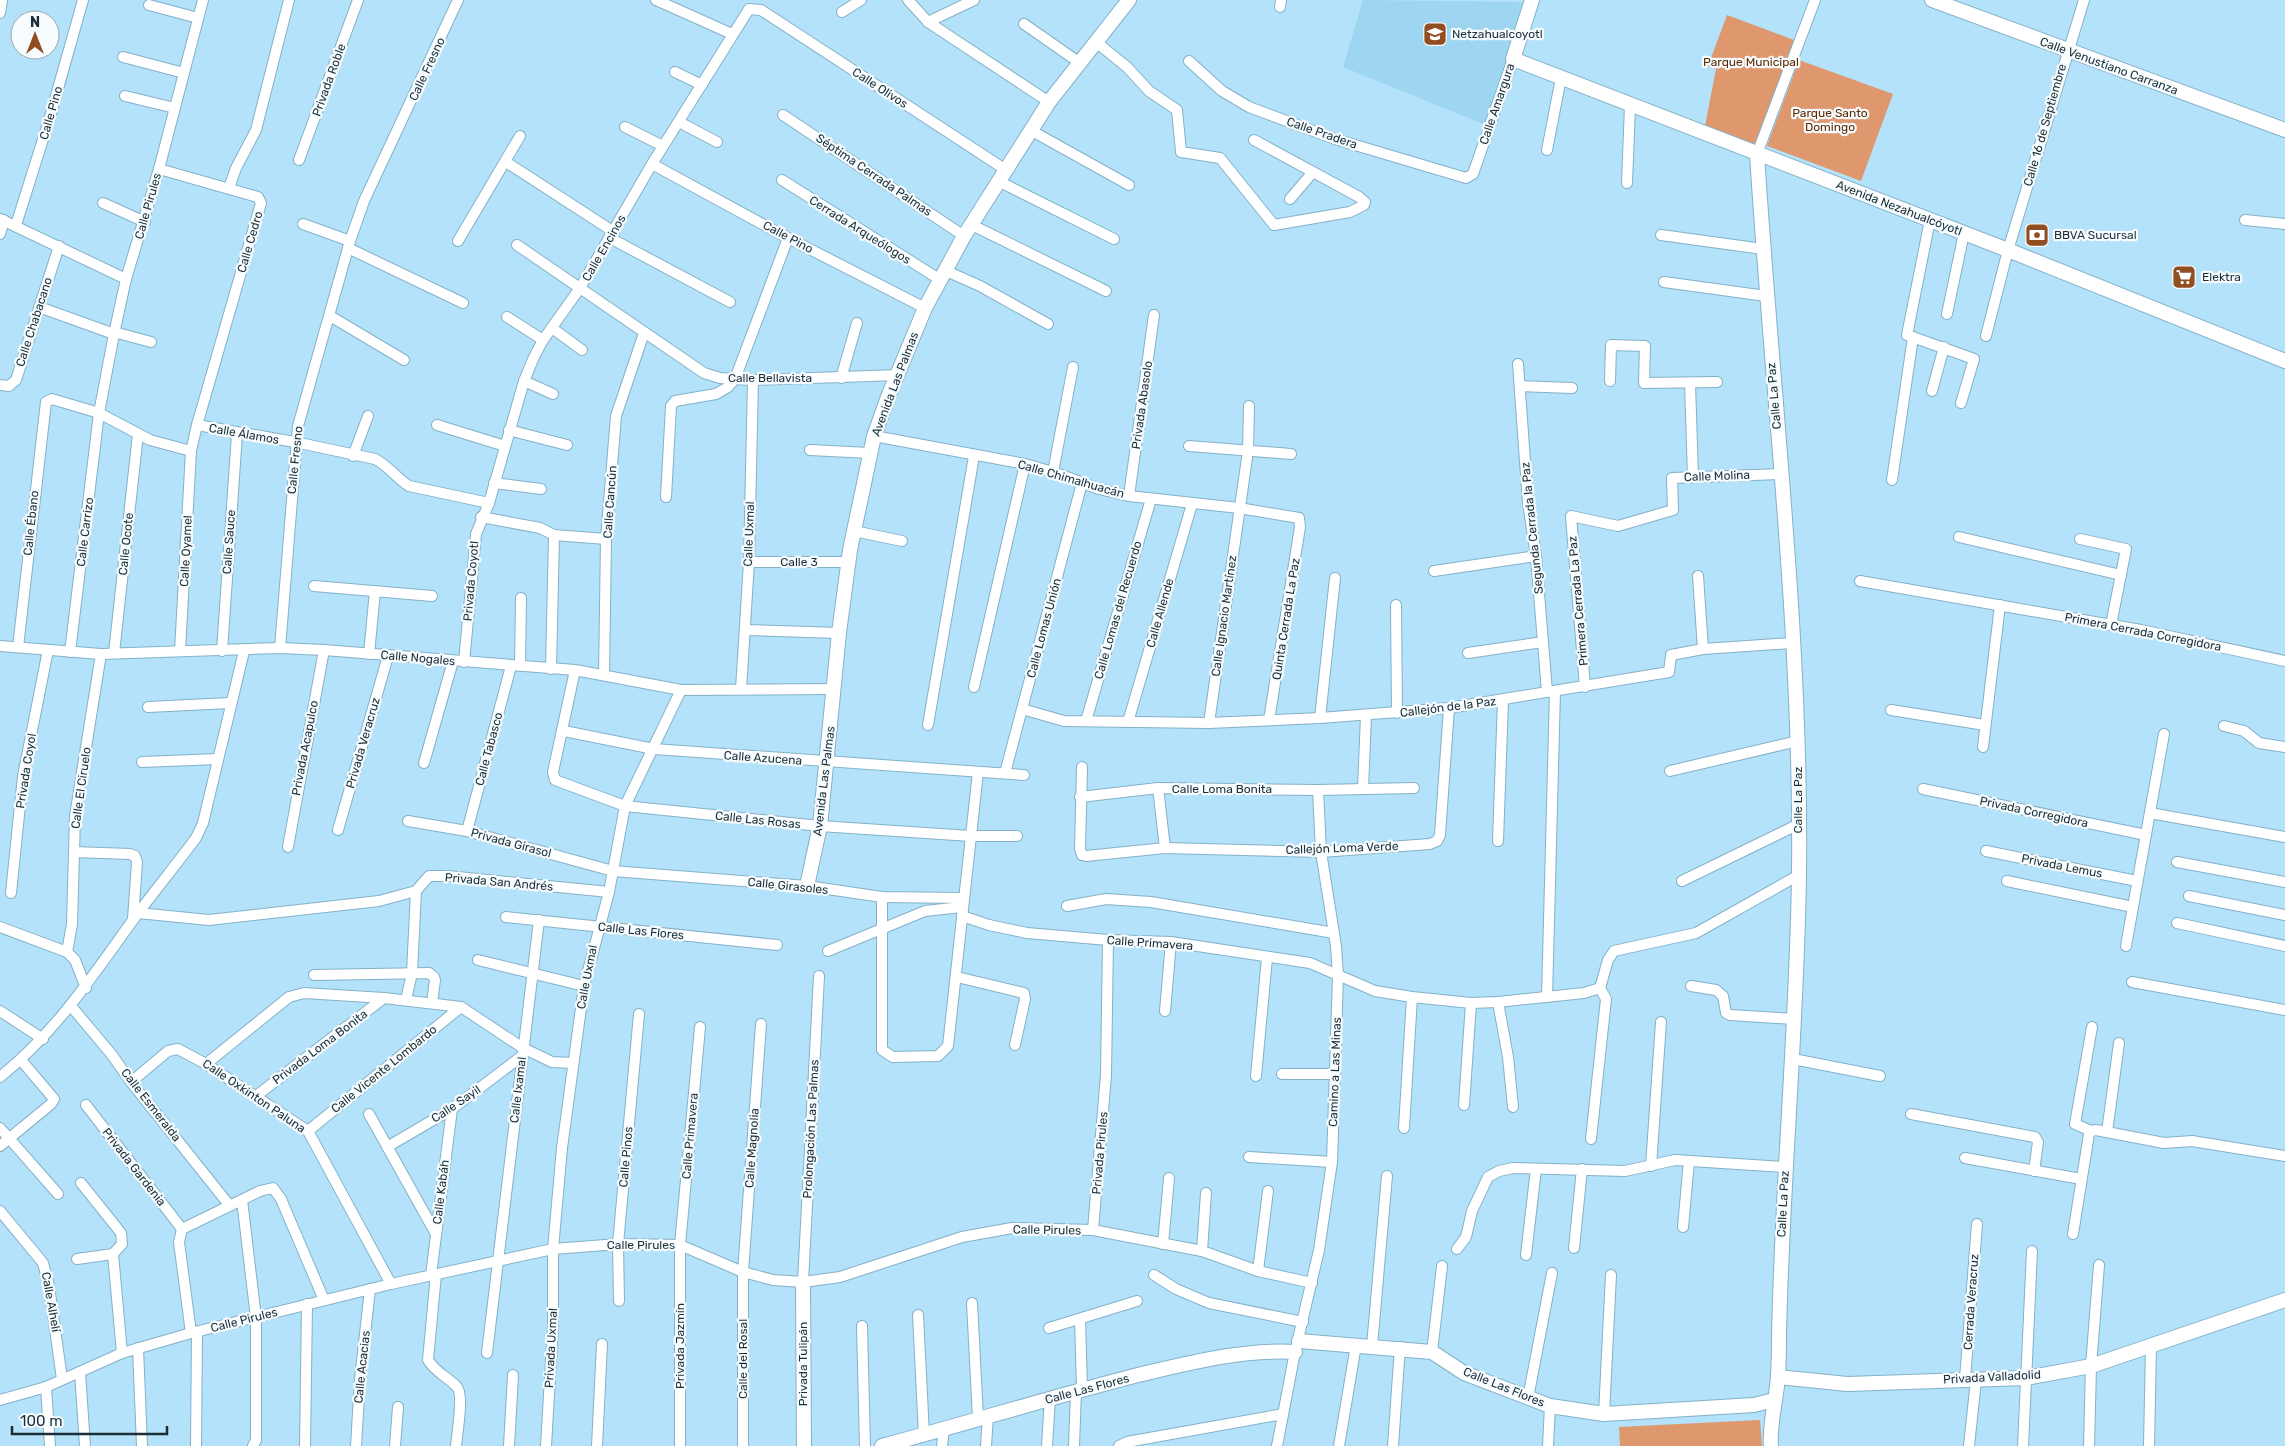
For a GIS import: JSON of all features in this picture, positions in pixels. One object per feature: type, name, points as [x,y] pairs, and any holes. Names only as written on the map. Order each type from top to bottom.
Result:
[{"type":"main road","name":"Avenida Las Palmas","points":[[807,886],[820,826],[828,762],[839,633],[849,562],[874,436],[925,308],[942,274],[1050,102],[1129,0]]},
{"type":"main road","name":"Calle Amargura","points":[[1513,59],[1532,0]]},
{"type":"main road","name":"Calle Venustiano Carranza","points":[[1932,0],[2285,130]]},
{"type":"main road","name":"Avenida Nezahualcóyotl","points":[[1513,59],[2008,250],[2285,360]]},
{"type":"main road","name":"Calle La Paz","points":[[1757,154],[1792,643],[1798,741],[1799,824],[1793,1059],[1785,1167],[1778,1377],[1774,1400],[1771,1446]]},
{"type":"main road","name":"Privada Tulipán","points":[[803,1282],[804,1446]]},
{"type":"main road","name":"Privada Valladolid","points":[[1778,1377],[1848,1384],[2026,1378],[2091,1366],[2285,1300]]},
{"type":"main road","name":"Calle Las Flores","points":[[882,1446],[1079,1390],[1184,1364],[1297,1347],[1356,1345],[1400,1347],[1432,1352],[1464,1372],[1550,1406],[1604,1414],[1754,1405],[1774,1400]]},
{"type":"street","points":[[0,13],[2,0]]},
{"type":"street","name":"Calle Pino","points":[[16,225],[50,117],[83,0]]},
{"type":"street","name":"Calle Pirules","points":[[99,413],[126,279],[145,222],[203,0]]},
{"type":"street","points":[[229,188],[236,168],[256,130],[289,0]]},
{"type":"street","name":"Privada Roble","points":[[299,160],[358,0]]},
{"type":"street","name":"Calle Fresno","points":[[280,648],[295,442],[349,244],[377,173],[458,0]]},
{"type":"street","points":[[656,0],[732,34]]},
{"type":"street","points":[[842,12],[861,0]]},
{"type":"street","points":[[908,0],[928,22],[1050,102]]},
{"type":"street","points":[[928,22],[974,0]]},
{"type":"street","points":[[1757,154],[1815,0]]},
{"type":"street","name":"Calle 16 de Septiembre","points":[[1986,336],[2008,250],[2084,0]]},
{"type":"street","points":[[149,5],[198,18]]},
{"type":"street","name":"Calle Encinos","points":[[489,503],[524,381],[543,340],[580,288],[652,164],[702,86],[732,34],[746,12],[753,8]]},
{"type":"street","name":"Calle Olivos","points":[[753,8],[761,10],[1002,176],[1114,239]]},
{"type":"street","points":[[1024,24],[1080,63]]},
{"type":"street","points":[[1096,42],[1127,67],[1149,91],[1177,110],[1181,152],[1220,158],[1274,225],[1350,212],[1364,205],[1363,199],[1254,140]]},
{"type":"street","points":[[124,57],[184,73]]},
{"type":"street","name":"Calle Amargura","points":[[1469,178],[1473,174],[1513,59]]},
{"type":"street","name":"Calle Pradera","points":[[1189,61],[1222,91],[1249,107],[1335,139],[1462,178],[1469,178]]},
{"type":"street","points":[[675,72],[702,86]]},
{"type":"street","points":[[1547,150],[1561,78]]},
{"type":"street","points":[[125,96],[175,108]]},
{"type":"street","points":[[1627,183],[1630,104]]},
{"type":"street","name":"Séptima Cerrada Palmas","points":[[783,115],[968,231],[1106,291]]},
{"type":"street","points":[[679,122],[717,142]]},
{"type":"street","points":[[625,127],[663,146]]},
{"type":"street","points":[[1032,131],[1129,185]]},
{"type":"street","points":[[458,241],[520,136]]},
{"type":"street","points":[[506,162],[612,235],[730,302]]},
{"type":"street","name":"Calle Pino","points":[[652,164],[788,238],[925,308]]},
{"type":"street","name":"Calle Cedro","points":[[159,169],[258,197],[261,203],[196,425],[191,450]]},
{"type":"street","points":[[1290,199],[1313,172]]},
{"type":"street","name":"Cerrada Arqueólogos","points":[[782,180],[942,274],[1048,324]]},
{"type":"street","points":[[103,203],[145,222]]},
{"type":"street","points":[[0,234],[2,220],[16,225],[126,279]]},
{"type":"street","points":[[1930,220],[1907,335],[1974,359],[1962,402]]},
{"type":"street","points":[[2245,220],[2285,224]]},
{"type":"street","points":[[303,224],[349,244],[463,303]]},
{"type":"street","points":[[1947,314],[1964,233]]},
{"type":"street","points":[[1662,235],[1763,249]]},
{"type":"street","points":[[666,497],[670,409],[673,403],[722,391],[735,379],[788,238]]},
{"type":"street","points":[[518,245],[580,288]]},
{"type":"street","name":"Calle Chabacano","points":[[0,385],[12,385],[16,380],[59,246]]},
{"type":"street","points":[[1664,282],[1766,296]]},
{"type":"street","name":"Calle Bellavista","points":[[580,288],[704,373],[735,379],[753,380],[898,375]]},
{"type":"street","points":[[39,308],[114,333],[150,342]]},
{"type":"street","name":"Privada Abasolo","points":[[1129,496],[1154,315]]},
{"type":"street","points":[[330,316],[404,360]]},
{"type":"street","points":[[507,317],[543,340]]},
{"type":"street","points":[[841,378],[857,323]]},
{"type":"street","points":[[552,328],[582,350]]},
{"type":"street","name":"Calle Cancún","points":[[604,675],[606,539],[616,416],[644,333]]},
{"type":"street","points":[[1892,480],[1913,337]]},
{"type":"street","points":[[1610,381],[1611,345],[1645,346],[1644,383],[1717,382]]},
{"type":"street","points":[[1932,391],[1944,347]]},
{"type":"street","name":"Segunda Cerrada la Paz","points":[[1518,364],[1528,504],[1536,556],[1543,642],[1551,692],[1547,997]]},
{"type":"street","points":[[1053,472],[1073,367]]},
{"type":"street","name":"Calle Uxmal","points":[[742,689],[749,562],[753,380]]},
{"type":"street","points":[[524,381],[552,394]]},
{"type":"street","points":[[1690,383],[1693,477]]},
{"type":"street","points":[[1520,386],[1572,388]]},
{"type":"street","name":"Calle Ébano","points":[[18,647],[44,406],[48,400],[99,413]]},
{"type":"street","name":"Calle Ignacio Martínez","points":[[1209,722],[1248,451],[1249,406]]},
{"type":"street","points":[[99,413],[150,440],[191,450]]},
{"type":"street","name":"Calle Carrizo","points":[[70,652],[99,413]]},
{"type":"street","points":[[353,456],[368,416]]},
{"type":"street","name":"Calle Álamos","points":[[196,425],[237,434],[295,442],[353,456],[375,459],[385,464],[409,486],[489,503]]},
{"type":"street","points":[[437,425],[505,446]]},
{"type":"street","points":[[509,430],[567,444]]},
{"type":"street","name":"Calle Ocote","points":[[114,653],[138,434]]},
{"type":"street","name":"Calle Sauce","points":[[222,650],[237,434]]},
{"type":"street","name":"Calle Chimalhuacán","points":[[874,436],[1025,464],[1129,496],[1239,508],[1299,518]]},
{"type":"street","points":[[1189,446],[1291,454]]},
{"type":"street","name":"Calle Oyamel","points":[[180,650],[191,450]]},
{"type":"street","points":[[810,450],[870,453]]},
{"type":"street","points":[[928,725],[974,456]]},
{"type":"street","points":[[974,687],[1025,464]]},
{"type":"street","name":"Calle Molina","points":[[1571,516],[1618,526],[1673,510],[1672,478],[1780,474]]},
{"type":"street","points":[[494,483],[541,489]]},
{"type":"street","name":"Calle Lomas Unión","points":[[1005,773],[1082,483]]},
{"type":"street","name":"Calle Lomas del Recuerdo","points":[[1086,721],[1151,499]]},
{"type":"street","name":"Privada Coyotl","points":[[464,662],[476,534],[481,516],[489,503]]},
{"type":"street","name":"Calle Allende","points":[[1128,722],[1192,504]]},
{"type":"street","points":[[481,516],[540,528],[554,535],[606,539]]},
{"type":"street","name":"Primera Cerrada La Paz","points":[[1571,516],[1585,687]]},
{"type":"street","name":"Quinta Cerrada La Paz","points":[[1269,720],[1300,527],[1299,518]]},
{"type":"street","points":[[854,531],[902,541]]},
{"type":"street","points":[[551,668],[554,535]]},
{"type":"street","points":[[1959,537],[2121,575]]},
{"type":"street","points":[[2080,539],[2126,549],[2111,625]]},
{"type":"street","points":[[1434,570],[1536,556]]},
{"type":"street","name":"Calle 3","points":[[749,562],[849,562]]},
{"type":"street","points":[[1698,576],[1703,649]]},
{"type":"street","points":[[1320,718],[1335,578]]},
{"type":"street","name":"Primera Cerrada Corregidora","points":[[1860,581],[2111,625],[2285,661]]},
{"type":"street","points":[[314,586],[432,596]]},
{"type":"street","points":[[368,654],[374,591]]},
{"type":"street","name":"Calle Tabasco","points":[[466,831],[515,666],[521,598]]},
{"type":"street","points":[[1396,605],[1397,713]]},
{"type":"street","points":[[1982,747],[2000,605]]},
{"type":"street","points":[[745,630],[839,633]]},
{"type":"street","points":[[1468,653],[1543,642]]},
{"type":"street","name":"Callejón de la Paz","points":[[1022,710],[1064,721],[1128,722],[1269,720],[1397,713],[1503,700],[1669,672],[1671,656],[1703,649],[1792,643]]},
{"type":"street","name":"Calle Nogales","points":[[0,646],[101,654],[180,650],[244,651],[280,648],[324,650],[575,670],[681,690],[834,689]]},
{"type":"street","name":"Privada Coyol","points":[[11,893],[23,776],[48,650]]},
{"type":"street","name":"Privada Acapulco","points":[[288,846],[324,650]]},
{"type":"street","points":[[0,1077],[43,1039],[86,988],[136,917],[196,838],[203,823],[230,703],[244,651]]},
{"type":"street","name":"Calle El Ciruelo","points":[[67,952],[72,924],[75,816],[101,654]]},
{"type":"street","name":"Privada Veracruz","points":[[338,830],[388,656]]},
{"type":"street","points":[[424,764],[453,661]]},
{"type":"street","points":[[564,731],[575,670]]},
{"type":"street","name":"Calle Uxmal","points":[[553,1249],[562,1148],[584,986],[598,926],[609,892],[625,806],[681,690]]},
{"type":"street","points":[[1498,841],[1503,700]]},
{"type":"street","points":[[148,707],[230,703]]},
{"type":"street","name":"Callejón Loma Verde","points":[[1080,797],[1080,849],[1082,855],[1165,848],[1321,852],[1430,844],[1437,841],[1440,835],[1449,708]]},
{"type":"street","points":[[1891,710],[1985,725]]},
{"type":"street","points":[[1366,715],[1363,789],[1414,788]]},
{"type":"street","points":[[2224,726],[2244,731],[2259,742],[2285,747]]},
{"type":"street","name":"Calle Azucena","points":[[564,731],[654,749],[1024,775]]},
{"type":"street","name":"Calle Las Rosas","points":[[564,731],[552,777],[625,806],[820,826],[970,836],[1017,836]]},
{"type":"street","points":[[2126,946],[2164,734]]},
{"type":"street","points":[[1670,771],[1798,741]]},
{"type":"street","points":[[142,762],[218,759]]},
{"type":"street","points":[[1080,797],[1082,767]]},
{"type":"street","points":[[882,897],[881,1046],[885,1053],[893,1057],[934,1057],[942,1053],[948,1046],[978,772]]},
{"type":"street","points":[[1158,788],[1165,848]]},
{"type":"street","name":"Calle Loma Bonita","points":[[1080,797],[1158,788],[1363,789]]},
{"type":"street","name":"Privada Corregidora","points":[[1923,789],[2146,835]]},
{"type":"street","name":"Camino a Las Minas","points":[[1277,1446],[1312,1283],[1332,1162],[1338,976],[1336,946],[1321,852],[1318,790]]},
{"type":"street","points":[[2150,813],[2285,837]]},
{"type":"street","name":"Privada Girasol","points":[[408,821],[466,831],[613,871]]},
{"type":"street","points":[[1682,881],[1799,824]]},
{"type":"street","name":"Privada Lemus","points":[[1986,851],[2137,881]]},
{"type":"street","points":[[74,852],[130,854],[135,856],[137,862],[136,917]]},
{"type":"street","points":[[2177,862],[2285,882]]},
{"type":"street","name":"Calle Girasoles","points":[[613,871],[807,886],[962,907]]},
{"type":"street","points":[[1591,1139],[1606,999],[1600,988],[1608,960],[1614,951],[1623,947],[1673,940],[1696,933],[1799,875]]},
{"type":"street","name":"Privada San Andrés","points":[[416,890],[428,876],[448,876],[609,892]]},
{"type":"street","points":[[2007,881],[2133,907]]},
{"type":"street","points":[[136,917],[209,920],[379,901],[416,890],[412,973],[406,1000]]},
{"type":"street","points":[[2189,896],[2285,915]]},
{"type":"street","points":[[1067,906],[1106,900],[1151,902],[1334,933]]},
{"type":"street","points":[[828,951],[925,911],[962,907]]},
{"type":"street","name":"Calle Primavera","points":[[962,907],[989,925],[1028,933],[1108,940],[1171,942],[1310,963],[1375,991],[1412,997],[1471,1003],[1498,1002],[1584,993],[1600,988]]},
{"type":"street","name":"Calle Las Flores","points":[[506,916],[777,945]]},
{"type":"street","name":"Calle Ixamal","points":[[487,1353],[539,920]]},
{"type":"street","points":[[2177,923],[2285,946]]},
{"type":"street","points":[[0,927],[67,952],[75,960],[86,988]]},
{"type":"street","name":"Privada Pirules","points":[[1093,1230],[1106,1075],[1108,940]]},
{"type":"street","points":[[1165,1011],[1171,942]]},
{"type":"street","points":[[1256,1076],[1268,958]]},
{"type":"street","points":[[478,960],[584,986]]},
{"type":"street","points":[[314,975],[429,973],[434,976],[432,1003]]},
{"type":"street","name":"Prolongación Las Palmas","points":[[803,1282],[820,976]]},
{"type":"street","points":[[957,977],[1024,993],[1025,998],[1015,1045]]},
{"type":"street","points":[[2132,982],[2285,1010]]},
{"type":"street","points":[[1691,986],[1716,990],[1723,996],[1726,1013],[1730,1015],[1794,1019]]},
{"type":"street","points":[[206,1064],[296,994],[384,998],[461,1007],[522,1052],[552,1062],[573,1063]]},
{"type":"street","points":[[1404,1128],[1412,997]]},
{"type":"street","name":"Privada Loma Bonita","points":[[256,1096],[384,998]]},
{"type":"street","points":[[1498,1002],[1508,1057],[1513,1107]]},
{"type":"street","points":[[1464,1105],[1471,1003]]},
{"type":"street","name":"Calle Esmeralda","points":[[71,1006],[112,1055],[131,1082],[230,1206]]},
{"type":"street","name":"Calle Vicente Lombardo","points":[[308,1131],[461,1007]]},
{"type":"street","points":[[0,1011],[43,1039]]},
{"type":"street","name":"Calle Pinos","points":[[619,1301],[618,1244],[639,1014]]},
{"type":"street","points":[[1650,1166],[1661,1022]]},
{"type":"street","name":"Calle Magnolia","points":[[743,1272],[761,1024]]},
{"type":"street","name":"Calle Primavera","points":[[680,1245],[700,1027]]},
{"type":"street","points":[[2092,1027],[2075,1124],[2091,1131],[2107,1132],[2164,1143],[2192,1141],[2285,1156]]},
{"type":"street","points":[[2107,1132],[2119,1043]]},
{"type":"street","name":"Calle Oxkinton Paluna","points":[[131,1082],[172,1049],[178,1049],[206,1064],[308,1131],[391,1284]]},
{"type":"street","name":"Calle Sayil","points":[[387,1147],[452,1109],[522,1052]]},
{"type":"street","points":[[1793,1059],[1880,1076]]},
{"type":"street","points":[[0,1146],[51,1104],[54,1099],[21,1060]]},
{"type":"street","points":[[1282,1074],[1335,1074]]},
{"type":"street","name":"Privada Gardenia","points":[[86,1105],[182,1229]]},
{"type":"street","name":"Calle Kabáh","points":[[452,1109],[436,1234],[428,1360],[433,1368],[456,1385],[461,1394],[456,1446]]},
{"type":"street","points":[[369,1114],[436,1234]]},
{"type":"street","points":[[1911,1114],[2035,1137],[2038,1142],[2034,1171]]},
{"type":"street","points":[[0,1128],[58,1194]]},
{"type":"street","points":[[2073,1234],[2081,1179],[2091,1131]]},
{"type":"street","points":[[1249,1157],[1332,1162]]},
{"type":"street","points":[[1965,1158],[2081,1179]]},
{"type":"street","points":[[1457,1248],[1466,1237],[1472,1211],[1488,1177],[1499,1171],[1513,1168],[1625,1171],[1674,1160],[1785,1167]]},
{"type":"street","points":[[1683,1227],[1689,1161]]},
{"type":"street","points":[[1526,1255],[1536,1169]]},
{"type":"street","points":[[1574,1248],[1582,1170]]},
{"type":"street","points":[[1372,1346],[1387,1176]]},
{"type":"street","points":[[1163,1244],[1169,1178]]},
{"type":"street","points":[[81,1183],[121,1233],[117,1251],[122,1353]]},
{"type":"street","points":[[196,1446],[194,1332],[179,1242],[182,1229],[266,1188],[273,1188],[281,1199],[324,1300]]},
{"type":"street","points":[[1258,1271],[1268,1191]]},
{"type":"street","points":[[1202,1252],[1206,1193]]},
{"type":"street","points":[[242,1200],[256,1318],[256,1440],[253,1446]]},
{"type":"street","name":"Calle Alhelí","points":[[0,1211],[43,1263],[49,1286],[62,1379]]},
{"type":"street","name":"Cerrada Veracruz","points":[[1969,1446],[1977,1224]]},
{"type":"street","name":"Calle Pirules","points":[[0,1400],[46,1387],[122,1353],[194,1332],[434,1274],[553,1249],[618,1244],[680,1245],[743,1272],[773,1280],[803,1282],[840,1277],[962,1237],[1012,1228],[1093,1230],[1202,1252],[1258,1271],[1312,1283]]},
{"type":"street","name":"Privada Jazmín","points":[[680,1245],[680,1446]]},
{"type":"street","name":"Privada Uxmal","points":[[546,1446],[553,1326],[553,1249]]},
{"type":"street","points":[[77,1259],[117,1251]]},
{"type":"street","points":[[2023,1446],[2032,1251]]},
{"type":"street","points":[[2089,1446],[2091,1366],[2099,1265]]},
{"type":"street","points":[[1432,1352],[1442,1266]]},
{"type":"street","name":"Calle del Rosal","points":[[743,1272],[743,1446]]},
{"type":"street","points":[[1528,1398],[1552,1273]]},
{"type":"street","points":[[1154,1275],[1176,1289],[1209,1303],[1303,1322]]},
{"type":"street","points":[[1604,1414],[1611,1275]]},
{"type":"street","name":"Calle Acacias","points":[[356,1446],[360,1378],[370,1289]]},
{"type":"street","points":[[1049,1328],[1137,1301]]},
{"type":"street","points":[[972,1303],[986,1446]]},
{"type":"street","points":[[305,1446],[307,1304]]},
{"type":"street","points":[[918,1315],[924,1435]]},
{"type":"street","points":[[1074,1446],[1079,1390],[1080,1319]]},
{"type":"street","points":[[862,1326],[865,1446]]},
{"type":"street","points":[[598,1446],[602,1344]]},
{"type":"street","points":[[1339,1446],[1356,1345]]},
{"type":"street","points":[[1393,1446],[1400,1347]]},
{"type":"street","points":[[2149,1446],[2151,1347]]},
{"type":"street","points":[[138,1348],[142,1446]]},
{"type":"street","points":[[80,1372],[85,1446]]},
{"type":"street","points":[[509,1446],[513,1375]]},
{"type":"street","points":[[46,1387],[50,1446]]},
{"type":"street","points":[[0,1394],[0,1400]]},
{"type":"street","points":[[1047,1446],[1050,1398]]},
{"type":"street","points":[[1548,1446],[1550,1406]]},
{"type":"street","points":[[396,1446],[398,1407]]},
{"type":"street","points":[[1119,1446],[1127,1442],[1284,1414]]},
{"type":"street","points":[[942,1446],[944,1429]]},
{"type":"shaded area","name":"Netzahualcoyotl","points":[[1363,0],[1528,2],[1488,126],[1343,67]]},
{"type":"green space","name":"Parque Municipal","points":[[1727,15],[1797,41],[1758,145],[1705,126],[1716,69],[1708,66]]},
{"type":"green space","name":"Parque Santo Domingo","points":[[1799,60],[1893,94],[1861,181],[1767,146]]},
{"type":"green space","points":[[1760,1420],[1762,1446],[1620,1446],[1619,1427]]},
{"type":"place","name":"Netzahualcoyotl","points":[[1435,34]]},
{"type":"place","name":"BBVA Sucursal","points":[[2037,235]]},
{"type":"place","name":"Elektra","points":[[2184,277]]}]
